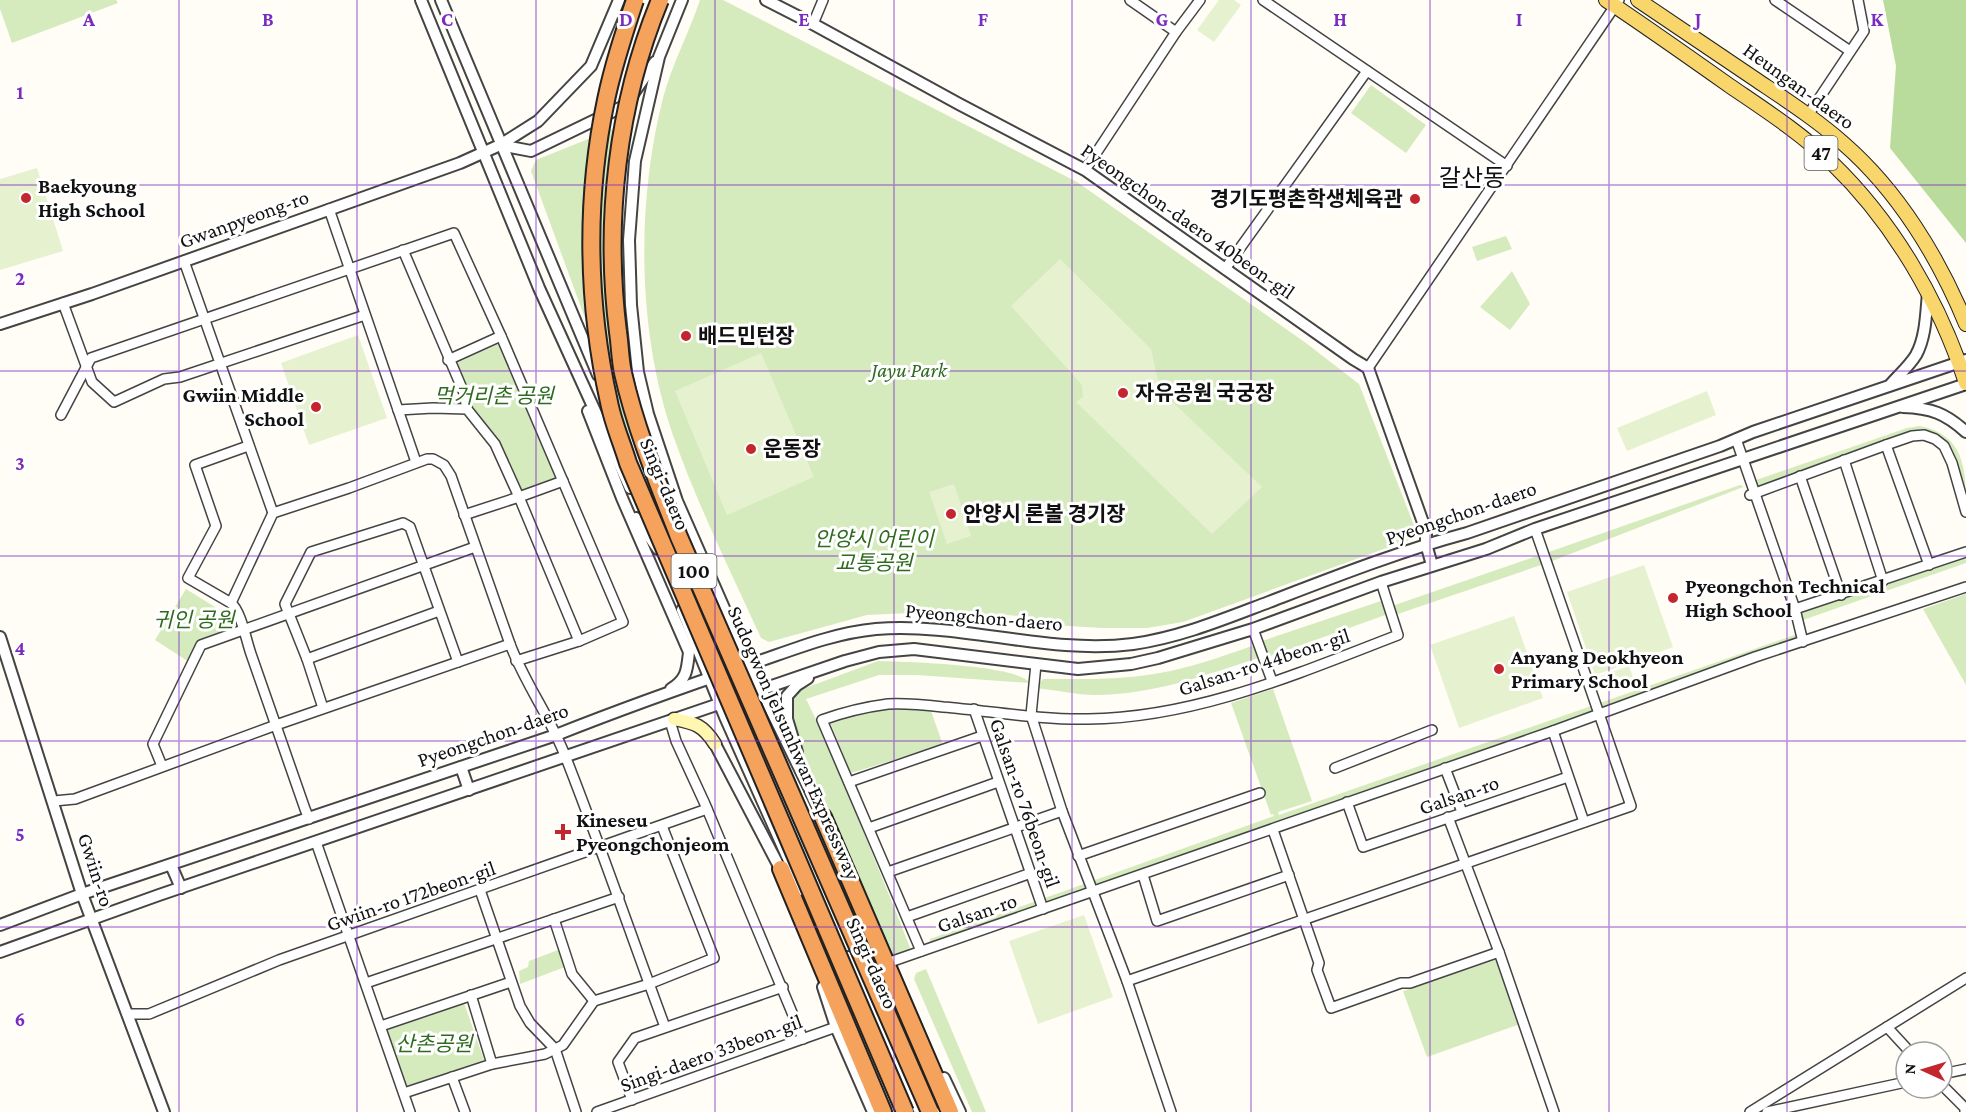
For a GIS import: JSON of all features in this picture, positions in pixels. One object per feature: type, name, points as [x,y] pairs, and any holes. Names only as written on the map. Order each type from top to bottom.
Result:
[{"type":"highway","name":"Sudogwon Je1sunhwan Expressway","points":[[635,0],[606,101],[595,168],[591,225],[598,345],[609,405],[632,473],[905,1112]]},
{"type":"highway","name":"Sudogwon Je1sunhwan Expressway","points":[[660,0],[645,37],[630,87],[619,152],[612,230],[614,303],[623,372],[642,443],[679,537],[930,1112]]},
{"type":"highway","points":[[823,817],[950,1112]]},
{"type":"highway","points":[[781,869],[883,1112]]},
{"type":"main road","name":"Heungan-daero","points":[[1638,0],[1808,115],[1845,144],[1881,181],[1909,218],[1963,309],[1966,324]]},
{"type":"main road","name":"Heungan-daero","points":[[1614,2],[1798,134],[1833,164],[1892,232],[1928,293],[1963,361],[1966,383]]},
{"type":"main road","points":[[672,720],[688,722],[707,730],[715,744]]},
{"type":"street","name":"Singi-daero","points":[[421,0],[539,288],[658,549],[720,704],[899,1112]]},
{"type":"street","name":"Singi-daero","points":[[441,0],[500,145],[724,673],[851,966],[920,1112]]},
{"type":"street","points":[[591,66],[614,0]]},
{"type":"street","name":"Gwanpyeong-ro","points":[[0,324],[460,163],[500,145],[538,121],[591,66],[619,0]]},
{"type":"street","points":[[666,0],[626,105],[616,239],[619,308],[627,376],[669,542]]},
{"type":"street","points":[[682,0],[658,57],[635,161],[629,240],[631,305],[638,372],[648,414],[671,483],[749,665],[859,887],[890,962],[960,1112]]},
{"type":"street","name":"Pyeongchon-daero 40beon-gil","points":[[766,0],[1085,170],[1368,368]]},
{"type":"street","points":[[813,24],[824,0]]},
{"type":"street","points":[[1130,0],[1176,32]]},
{"type":"street","points":[[1085,170],[1176,32],[1200,0]]},
{"type":"street","points":[[1263,0],[1507,166]]},
{"type":"street","points":[[1775,0],[1850,51]]},
{"type":"street","points":[[1808,115],[1864,31],[1858,0]]},
{"type":"street","points":[[1432,565],[1426,544],[1426,531],[1368,368],[1507,166],[1614,2]]},
{"type":"street","points":[[500,145],[531,151],[626,105],[658,57]]},
{"type":"street","points":[[1225,269],[1367,70]]},
{"type":"street","points":[[329,209],[416,462]]},
{"type":"street","points":[[61,415],[92,358],[454,233],[501,336],[623,622],[579,641],[516,661]]},
{"type":"street","points":[[403,250],[464,393],[467,409],[495,444],[579,641]]},
{"type":"street","points":[[184,261],[273,513],[231,603]]},
{"type":"street","points":[[539,288],[622,498],[688,652],[687,671],[680,683],[659,696]]},
{"type":"street","points":[[1891,385],[1915,356],[1918,349],[1923,332],[1928,293]]},
{"type":"street","points":[[63,303],[92,382],[114,402],[164,379],[180,377],[365,315]]},
{"type":"street","points":[[448,360],[501,336]]},
{"type":"street","name":"Pyeongchon-daero","points":[[0,925],[82,894],[556,735],[724,673],[831,638],[875,629],[936,630],[1081,645],[1131,644],[1203,628],[1426,544],[1467,533],[1963,361]]},
{"type":"street","name":"Pyeongchon-daero","points":[[0,952],[760,689],[879,652],[914,649],[1078,669],[1131,664],[1158,658],[1253,629],[1381,582],[1486,549],[1535,529],[1966,383]]},
{"type":"street","points":[[1897,407],[1933,410],[1966,432]]},
{"type":"street","points":[[398,410],[467,409]]},
{"type":"street","points":[[1752,494],[1912,436],[1924,435],[1944,446],[1952,463],[1966,512]]},
{"type":"street","points":[[1736,439],[1752,494],[1803,642]]},
{"type":"street","points":[[1886,445],[1929,565]]},
{"type":"street","points":[[248,446],[195,465],[216,525],[188,578],[236,607],[309,819]]},
{"type":"street","points":[[273,513],[349,488],[416,462],[433,459],[444,465],[451,476],[516,661],[565,756],[619,897],[665,1028]]},
{"type":"street","points":[[1844,460],[1883,581]]},
{"type":"street","points":[[1800,476],[1840,595]]},
{"type":"street","points":[[464,515],[562,481]]},
{"type":"street","points":[[622,498],[658,549]]},
{"type":"street","points":[[323,708],[285,604],[310,552],[403,523],[410,527],[458,662]]},
{"type":"street","points":[[1126,981],[1631,806],[1535,529]]},
{"type":"street","points":[[162,766],[153,744],[201,645],[475,547]]},
{"type":"street","points":[[1793,610],[1966,552]]},
{"type":"street","points":[[685,579],[726,613]]},
{"type":"street","name":"Galsan-ro 44beon-gil","points":[[849,782],[822,720],[845,712],[891,704],[1086,719],[1136,717],[1182,709],[1272,681],[1398,635],[1381,582]]},
{"type":"street","name":"Galsan-ro","points":[[890,962],[1273,830],[1755,657],[1966,588]]},
{"type":"street","points":[[307,659],[439,611]]},
{"type":"street","points":[[1253,629],[1272,681]]},
{"type":"street","name":"Gwiin-ro","points":[[0,637],[82,894],[164,1112]]},
{"type":"street","points":[[54,801],[75,799],[323,708],[510,644]]},
{"type":"street","points":[[1036,664],[1031,715],[1062,811],[1126,981],[1171,1112]]},
{"type":"street","points":[[812,794],[787,719],[787,696],[797,685],[824,668]]},
{"type":"street","name":"Galsan-ro 76beon-gil","points":[[974,709],[1043,909]]},
{"type":"street","points":[[672,720],[676,741],[783,987],[803,1039]]},
{"type":"street","points":[[729,725],[836,1027],[873,1112]]},
{"type":"street","points":[[1335,768],[1432,730]]},
{"type":"street","points":[[1553,731],[1584,822]]},
{"type":"street","points":[[921,951],[849,782],[982,736]]},
{"type":"street","points":[[715,744],[781,869]]},
{"type":"street","points":[[461,766],[469,790]]},
{"type":"street","points":[[1445,768],[1462,812]]},
{"type":"street","name":"Galsan-ro","points":[[1347,802],[1362,847],[1568,777]]},
{"type":"street","points":[[869,828],[998,782]]},
{"type":"street","points":[[1078,856],[1260,793]]},
{"type":"street","name":"Gwiin-ro 172beon-gil","points":[[127,1014],[149,1014],[279,960],[480,891],[707,809]]},
{"type":"street","points":[[888,872],[1062,811]]},
{"type":"street","points":[[1448,817],[1499,952],[1554,1112]]},
{"type":"street","points":[[404,1093],[492,1064],[545,1054],[563,1045],[594,1001],[649,984],[714,958],[662,826]]},
{"type":"street","points":[[1273,830],[1319,963],[1317,970],[1331,1008],[1499,952]]},
{"type":"street","points":[[316,842],[410,1112]]},
{"type":"street","points":[[171,865],[181,888]]},
{"type":"street","points":[[907,917],[1031,873]]},
{"type":"street","points":[[1143,875],[1157,921],[1289,875]]},
{"type":"street","points":[[480,891],[520,1006],[530,1023],[555,1049],[576,1112]]},
{"type":"street","points":[[366,984],[619,897]]},
{"type":"street","points":[[554,919],[572,974],[594,1001]]},
{"type":"street","points":[[1750,1112],[1966,978]]},
{"type":"street","points":[[381,1026],[512,982]]},
{"type":"street","points":[[632,1100],[618,1062],[635,1038],[783,987]]},
{"type":"street","points":[[471,995],[492,1064]]},
{"type":"street","name":"Singi-daero 33beon-gil","points":[[597,1112],[836,1027]]},
{"type":"street","points":[[1887,1027],[1899,1040]]},
{"type":"street","points":[[452,1077],[465,1112]]},
{"type":"street","points":[[1767,1112],[1894,1085]]},
{"type":"street","points":[[1954,1098],[1965,1109]]},
{"type":"green space","points":[[0,0],[116,0],[118,3],[12,43],[0,9]]},
{"type":"green space","name":"Jayu Park","points":[[700,0],[723,0],[1077,182],[1306,343],[1359,384],[1415,528],[1414,538],[1183,622],[1147,628],[1036,624],[1030,617],[1007,615],[999,619],[930,612],[867,615],[769,642],[761,638],[704,514],[674,438],[662,398],[647,313],[644,269],[645,225],[654,139],[667,85]]},
{"type":"green space","points":[[1219,0],[1234,0],[1241,5],[1214,42],[1197,30]]},
{"type":"green space","points":[[1883,0],[1966,0],[1966,243],[1890,148],[1896,66]]},
{"type":"green space","points":[[1371,85],[1426,125],[1406,153],[1351,113]]},
{"type":"green space","points":[[623,125],[610,237],[637,434],[629,438],[531,171],[536,160]]},
{"type":"green space","points":[[37,168],[63,251],[0,270],[0,179]]},
{"type":"green space","points":[[1506,236],[1512,249],[1477,261],[1472,247]]},
{"type":"green space","name":"자유공원 국궁장","points":[[1060,259],[1151,349],[1160,390],[1262,487],[1212,534],[1076,402],[1083,397],[1082,385],[1011,306]]},
{"type":"green space","points":[[1512,271],[1530,304],[1510,330],[1480,307]]},
{"type":"green space","points":[[358,335],[387,418],[309,445],[281,363]]},
{"type":"green space","name":"먹거리촌 공원","points":[[499,344],[559,479],[521,491],[499,443],[488,427],[469,408],[454,364]]},
{"type":"green space","name":"운동장","points":[[761,353],[814,477],[727,515],[675,391]]},
{"type":"green space","points":[[1707,391],[1716,415],[1627,451],[1617,428]]},
{"type":"green space","points":[[1920,426],[1946,437],[1960,456],[1965,480],[1966,507],[1953,461],[1925,433],[1756,491],[1753,481],[1907,428]]},
{"type":"green space","name":"안양시 론볼 경기장","points":[[954,484],[971,536],[947,544],[929,492]]},
{"type":"green space","points":[[1740,485],[1744,487],[1547,563],[1392,616],[1392,606],[1537,556],[1546,562],[1546,553]]},
{"type":"green space","points":[[1966,554],[1966,563],[1803,620],[1798,611]]},
{"type":"green space","points":[[1644,565],[1673,647],[1595,675],[1567,592]]},
{"type":"green space","name":"귀인 공원","points":[[186,589],[223,612],[229,632],[198,643],[189,662],[155,640]]},
{"type":"green space","points":[[1966,594],[1966,685],[1923,609]]},
{"type":"green space","points":[[1381,601],[1388,614],[1265,658],[1260,644],[1262,641]]},
{"type":"green space","points":[[1514,616],[1543,698],[1459,728],[1430,645]]},
{"type":"green space","points":[[1797,634],[1800,642],[930,943],[930,939],[1274,816],[1271,815],[1231,703],[1273,689],[1312,801],[1278,812],[1279,815]]},
{"type":"green space","points":[[1255,647],[1258,658],[1199,677],[1138,692],[1096,695],[1036,688],[1043,679],[1112,678],[1167,672]]},
{"type":"green space","points":[[878,661],[982,668],[1020,677],[1030,683],[917,675],[879,675],[806,699],[827,742],[910,948],[903,954],[891,954],[787,716],[790,698],[800,690]]},
{"type":"green space","points":[[1629,666],[1634,680],[1603,691],[1598,677]]},
{"type":"green space","points":[[904,707],[931,711],[943,745],[851,773],[830,722],[850,714]]},
{"type":"green space","points":[[1084,915],[1113,997],[1038,1024],[1009,941]]},
{"type":"green space","points":[[558,950],[565,967],[520,984],[519,971],[528,967],[529,961]]},
{"type":"green space","points":[[1501,958],[1523,1023],[1427,1057],[1403,991]]},
{"type":"green space","points":[[926,969],[986,1112],[972,1112],[914,979],[916,973]]},
{"type":"green space","name":"산촌공원","points":[[463,1000],[484,1060],[406,1089],[384,1029]]},
{"type":"place","name":"Baekyoung High School","points":[[26,198]]},
{"type":"place","name":"경기도평촌학생체육관","points":[[1415,199]]},
{"type":"place","name":"배드민턴장","points":[[686,336]]},
{"type":"place","name":"자유공원 국궁장","points":[[1123,393]]},
{"type":"place","name":"Gwiin Middle School","points":[[316,407]]},
{"type":"place","name":"운동장","points":[[751,449]]},
{"type":"place","name":"안양시 론볼 경기장","points":[[951,514]]},
{"type":"place","name":"Pyeongchon Technical High School","points":[[1673,598]]},
{"type":"place","name":"Anyang Deokhyeon Primary School","points":[[1499,669]]},
{"type":"place","name":"Kineseu Pyeongchonjeom","points":[[563,832]]},
{"type":"district","name":"갈산동","points":[[1472,177]]},
{"type":"park label","name":"안양시 어린이 교통공원","points":[[874,551]]}]
